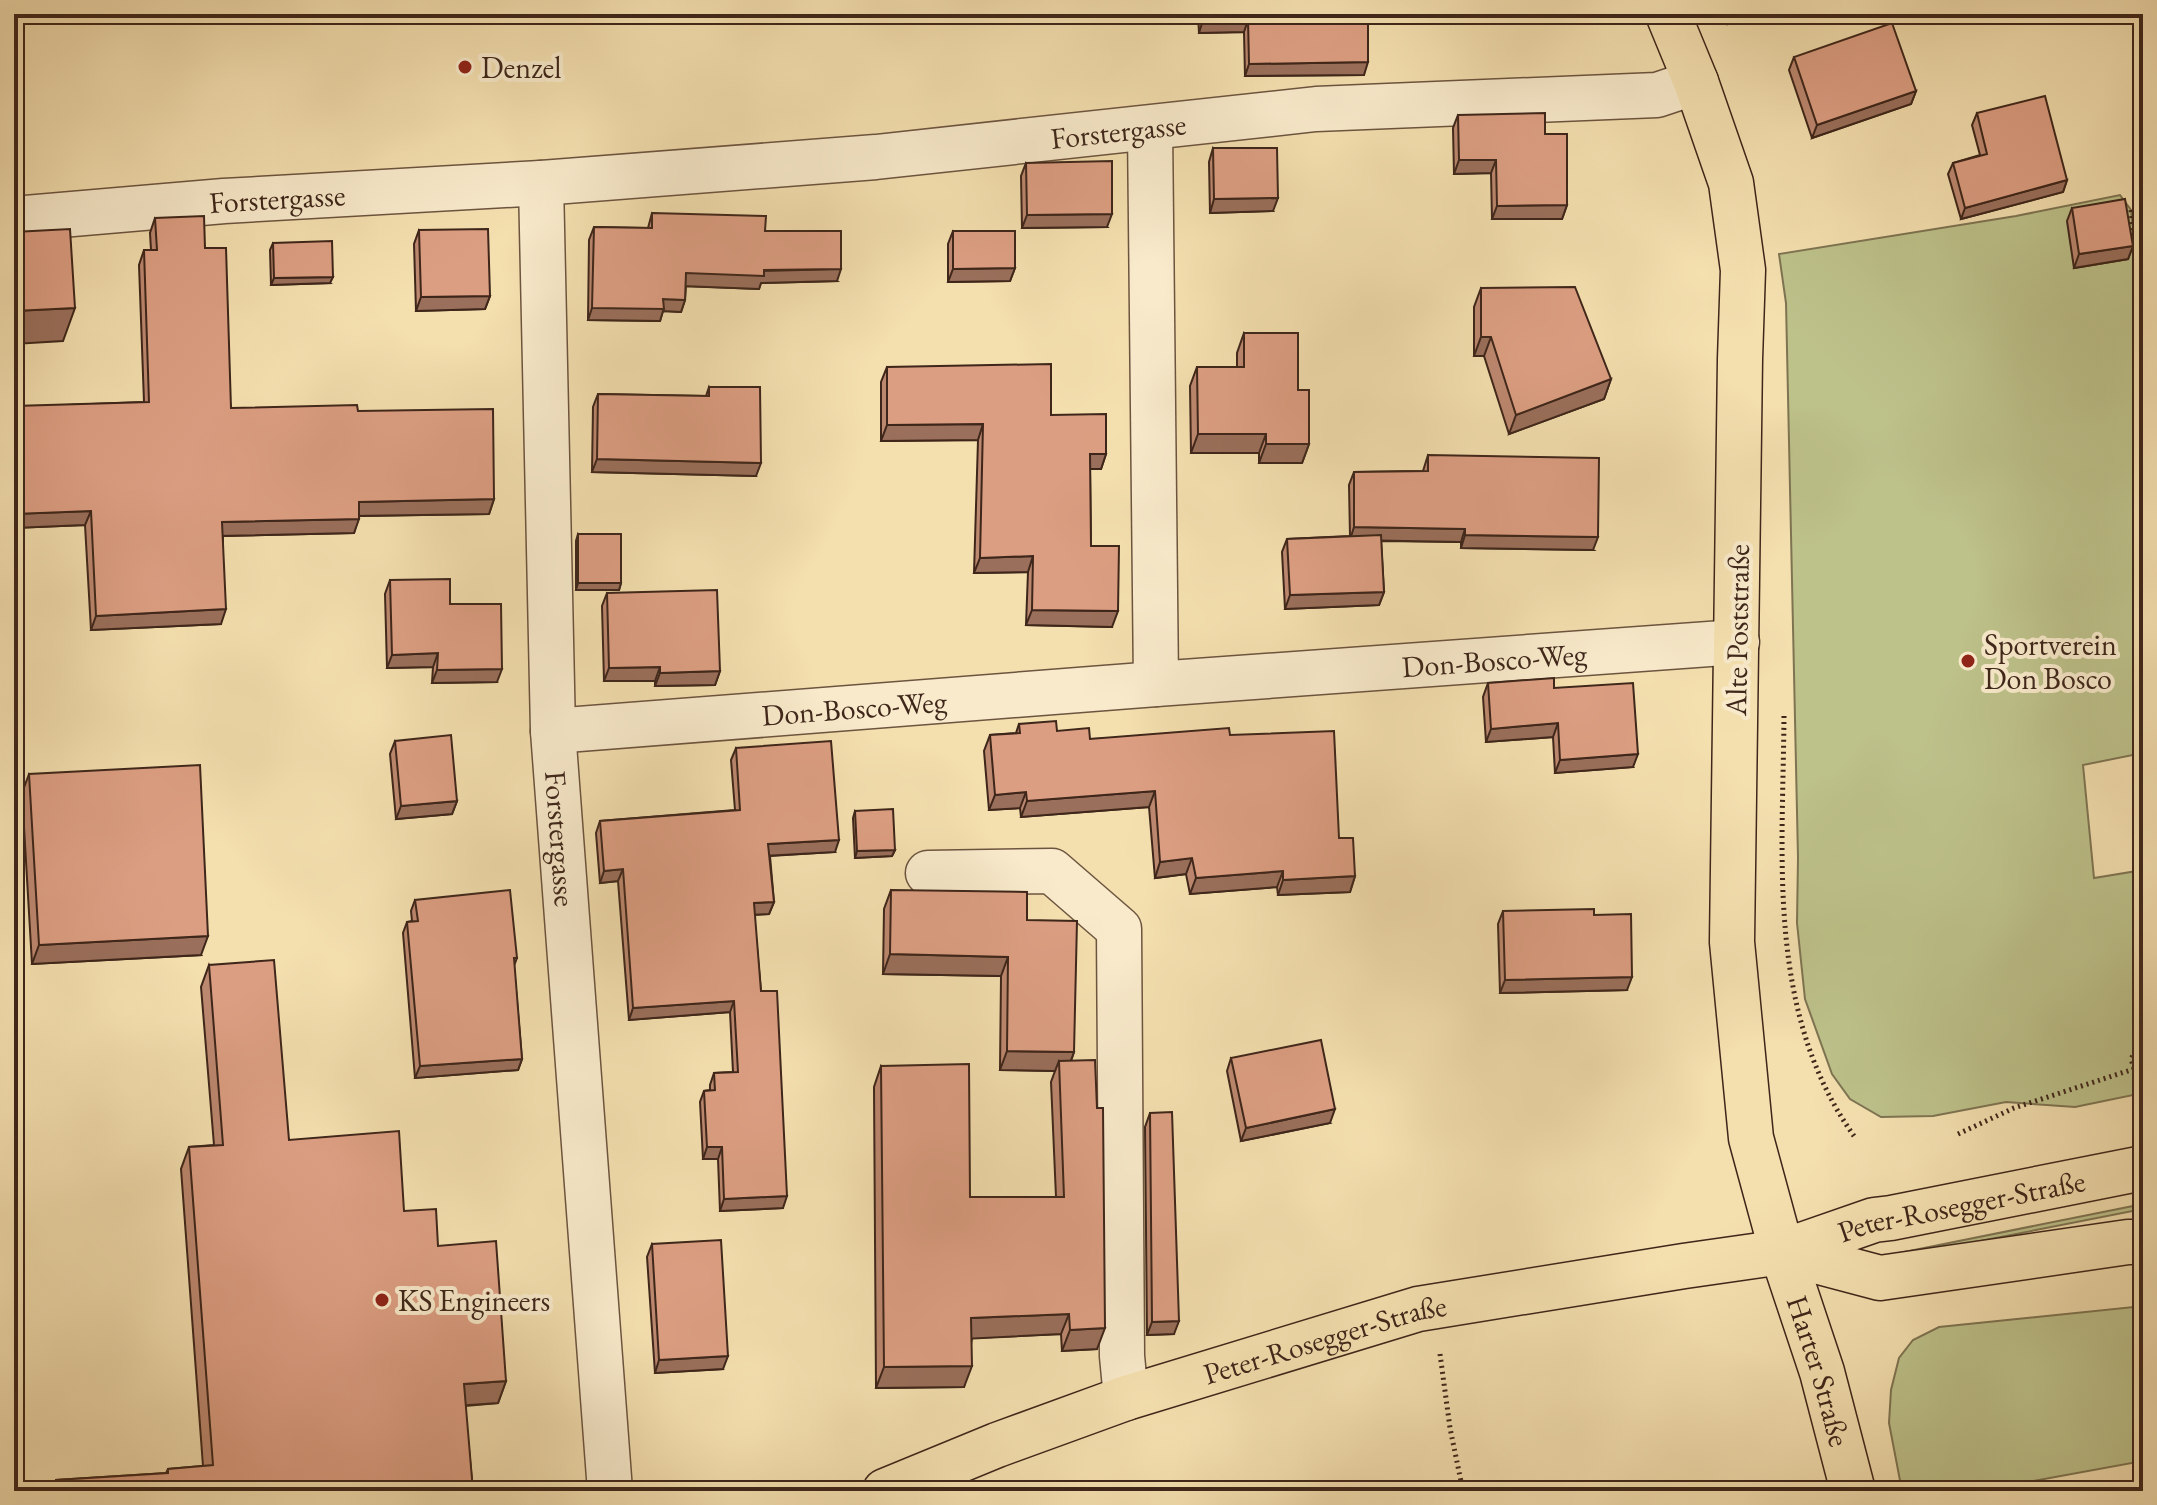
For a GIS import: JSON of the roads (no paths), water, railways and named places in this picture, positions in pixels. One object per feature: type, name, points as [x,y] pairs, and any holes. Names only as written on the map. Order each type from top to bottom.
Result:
[{"type":"main road","name":"Alte Poststraße","points":[[1668,14],[1696,82],[1731,183],[1743,270],[1732,942],[1751,1138],[1782,1252]]},
{"type":"main road","name":"Peter-Rosegger-Straße","points":[[885,1491],[997,1445],[1126,1398],[1418,1309],[1782,1252],[1874,1220],[2143,1168]]},
{"type":"main road","name":"Peter-Rosegger-Straße","points":[[1782,1252],[1880,1278],[2143,1242]]},
{"type":"main road","name":"Harter Straße","points":[[1782,1252],[1822,1372],[1853,1491]]},
{"type":"street","name":"Forstergasse","points":[[14,219],[224,201],[541,183],[876,157],[1316,109],[1657,95],[1696,82]]},
{"type":"street","points":[[1150,128],[1156,684]]},
{"type":"street","name":"Forstergasse","points":[[541,183],[553,731],[610,1491]]},
{"type":"street","name":"Don-Bosco-Weg","points":[[553,731],[1737,642]]},
{"type":"street","points":[[928,873],[1052,871],[1119,929],[1122,1356],[1126,1398]]},
{"type":"place","name":"Denzel","points":[[465,67]]},
{"type":"place","name":"Sportverein Don Bosco","points":[[1968,661]]},
{"type":"place","name":"KS Engineers","points":[[382,1300]]}]
